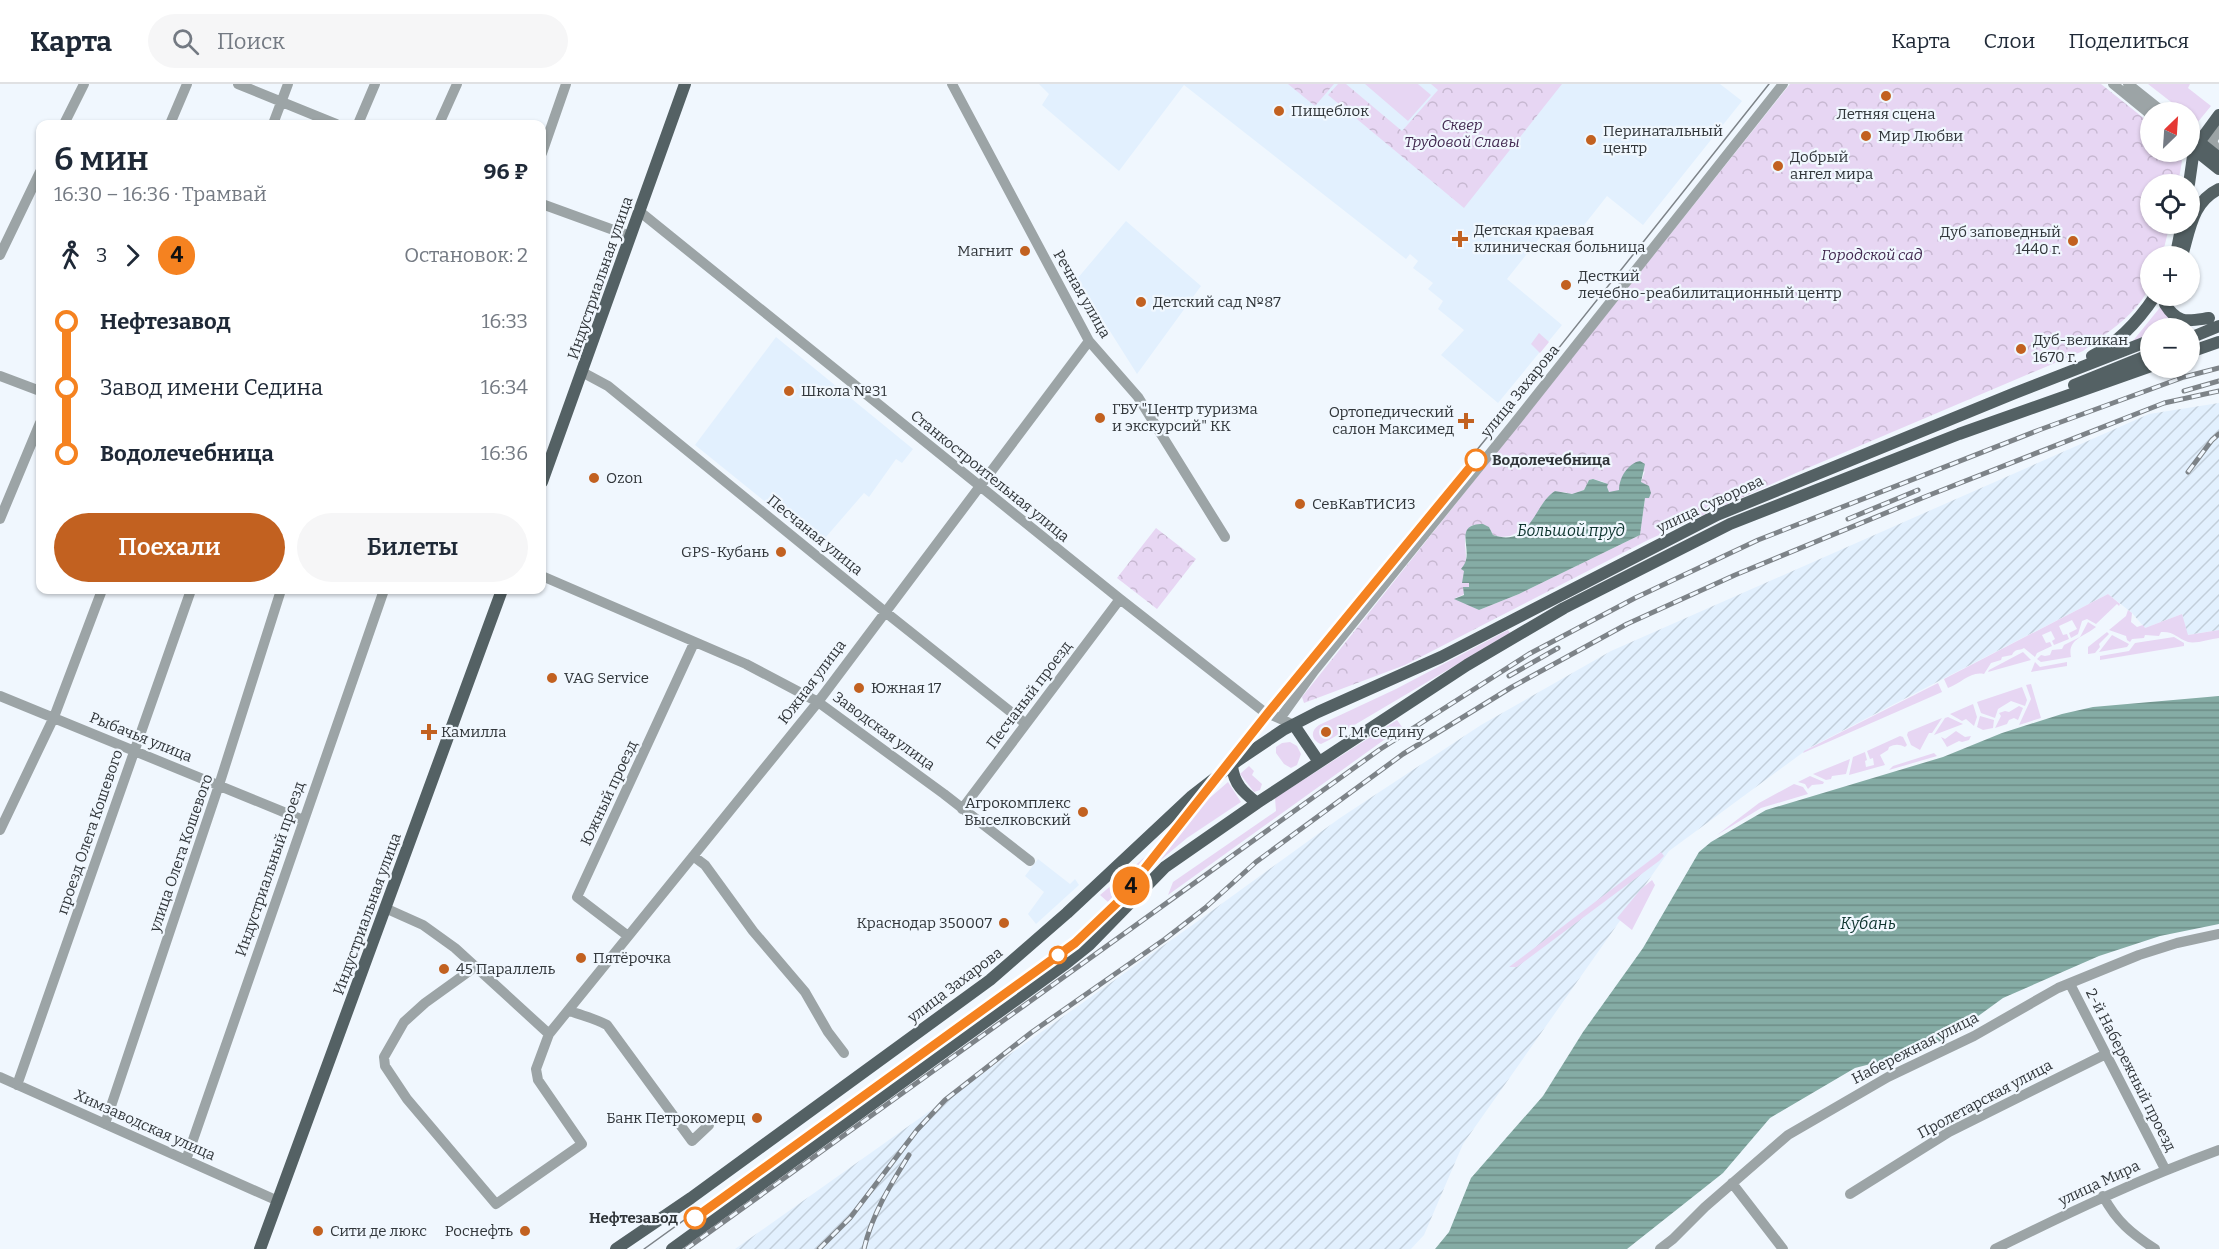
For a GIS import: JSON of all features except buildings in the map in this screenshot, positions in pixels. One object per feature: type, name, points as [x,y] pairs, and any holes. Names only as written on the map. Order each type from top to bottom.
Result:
[{"type":"main road","name":"Индустриальная улица","points":[[546,471],[685,84]]},
{"type":"main road","points":[[2200,135],[2219,115]]},
{"type":"main road","points":[[2200,146],[2219,156]]},
{"type":"main road","points":[[2200,150],[2219,170]]},
{"type":"main road","points":[[2185,246],[2196,209],[2205,198],[2219,189]]},
{"type":"main road","points":[[2046,381],[2105,350],[2137,320],[2148,306]]},
{"type":"main road","points":[[2167,306],[2179,320],[2216,320]]},
{"type":"main road","points":[[2200,324],[2216,320]]},
{"type":"main road","points":[[2200,331],[2216,320]]},
{"type":"main road","points":[[2200,349],[2219,342]]},
{"type":"main road","name":"улица Суворова","points":[[1294,725],[1441,657],[1717,514],[2140,344]]},
{"type":"main road","name":"улица Суворова","points":[[1319,762],[1467,665],[1564,608],[1730,524],[1959,434],[2140,359]]},
{"type":"main road","name":"улица Суворова","points":[[1959,434],[2140,370]]},
{"type":"main road","name":"Индустриальная улица","points":[[260,1249],[501,594]]},
{"type":"main road","name":"Станкостроительная улица","points":[[1294,725],[1319,762]]},
{"type":"main road","name":"улица Захарова","points":[[616,1249],[691,1198],[990,980],[1067,913],[1192,796],[1269,738],[1294,725]]},
{"type":"main road","points":[[672,1249],[1064,965],[1097,938],[1165,867],[1319,762]]},
{"type":"main road","points":[[1232,766],[1233,778],[1237,785],[1257,803]]},
{"type":"street","points":[[66,120],[84,84]]},
{"type":"street","points":[[172,120],[187,84]]},
{"type":"street","points":[[238,84],[326,120]]},
{"type":"street","points":[[274,120],[288,84]]},
{"type":"street","points":[[360,120],[375,84]]},
{"type":"street","points":[[441,120],[457,84]]},
{"type":"street","points":[[546,142],[566,84]]},
{"type":"street","name":"Речная улица","points":[[952,84],[1089,341],[1138,397],[1225,537]]},
{"type":"street","name":"улица Захарова","points":[[1281,717],[1314,671],[1513,425],[1783,84]]},
{"type":"street","points":[[2113,84],[2140,106]]},
{"type":"street","points":[[2128,84],[2150,102]]},
{"type":"street","points":[[2219,129],[2212,141],[2219,156]]},
{"type":"street","points":[[0,255],[36,180]]},
{"type":"street","points":[[546,205],[630,236]]},
{"type":"street","name":"Станкостроительная улица","points":[[639,211],[1120,599],[1263,711],[1281,717],[1294,725]]},
{"type":"street","name":"Южная улица","points":[[549,1034],[570,1011],[818,702],[884,611],[1089,341]]},
{"type":"street","name":"Песчаная улица","points":[[582,372],[608,386],[1026,724]]},
{"type":"street","points":[[0,376],[36,390]]},
{"type":"street","points":[[0,519],[36,433]]},
{"type":"street","name":"Заводская улица","points":[[546,578],[746,664],[818,702],[1030,861]]},
{"type":"street","points":[[0,830],[54,717],[100,594]]},
{"type":"street","name":"проезд Олега Кошевого","points":[[17,1085],[190,594]]},
{"type":"street","name":"улица Олега Кошевого","points":[[105,1124],[219,785],[280,594]]},
{"type":"street","name":"Индустриальный проезд","points":[[186,1160],[383,594]]},
{"type":"street","name":"Песчаный проезд","points":[[962,809],[1120,599]]},
{"type":"street","name":"Южный проезд","points":[[628,936],[578,897],[694,643]]},
{"type":"street","name":"Рыбачья улица","points":[[0,696],[303,820]]},
{"type":"street","points":[[693,856],[705,865],[753,931],[805,992],[828,1032],[844,1053]]},
{"type":"street","points":[[386,908],[423,925],[455,948],[549,1034],[537,1069],[538,1080],[582,1144],[496,1204],[407,1099],[385,1066],[384,1057],[404,1022],[425,1003],[475,967]]},
{"type":"street","name":"Набережная улица","points":[[1660,1249],[1788,1135],[1888,1077],[1974,1036],[2058,988],[2139,955],[2176,943],[2219,934]]},
{"type":"street","name":"2-й Набережный проезд","points":[[2070,984],[2165,1169]]},
{"type":"street","points":[[570,1011],[581,1016],[591,1016],[607,1024],[692,1141],[709,1125]]},
{"type":"street","name":"Пролетарская улица","points":[[1850,1194],[1954,1129],[2106,1054]]},
{"type":"street","name":"Химзаводская улица","points":[[0,1077],[278,1201]]},
{"type":"street","name":"улица Мира","points":[[1995,1249],[2103,1196],[2165,1169],[2219,1150]]},
{"type":"street","points":[[1732,1183],[1783,1249]]},
{"type":"street","points":[[2103,1196],[2115,1217],[2138,1238],[2155,1249]]},
{"type":"shaded area","name":"Детская краевая клиническая больница","points":[[1039,84],[1720,84],[1742,101],[1643,225],[1607,196],[1566,248],[1545,231],[1507,279],[1562,325],[1498,403],[1441,355],[1464,330],[1438,309],[1443,301],[1428,289],[1433,283],[1413,268],[1418,261],[1410,254],[1406,259],[1184,85],[1119,171],[1042,105],[1049,94]]},
{"type":"shaded area","name":"Детский сад №87","points":[[1126,221],[1201,286],[1137,374],[1077,279]]},
{"type":"shaded area","name":"Школа №31","points":[[776,337],[913,449],[902,463],[896,459],[869,497],[864,493],[819,545],[695,445]]},
{"type":"shaded area","points":[[2219,403],[2219,630],[2187,635],[2182,614],[2145,628],[2132,613],[2108,594],[1809,748],[1669,851],[1463,1144],[1424,1235],[1411,1249],[735,1249],[1340,818],[1481,725],[1611,651],[2149,414]]},
{"type":"shaded area","points":[[1038,859],[1070,884],[1075,879],[1079,885],[1036,924],[1028,914],[1044,892],[1025,876]]},
{"type":"green space","points":[[1288,84],[1334,84],[1315,106]]},
{"type":"green space","name":"Сквер Трудовой Славы","points":[[1338,84],[1346,84],[1402,131],[1438,90],[1431,84],[1562,84],[1464,208],[1328,95]]},
{"type":"green space","points":[[1365,84],[1418,84],[1431,95],[1408,121]]},
{"type":"green space","name":"Городской сад","points":[[1790,84],[2101,84],[2140,115],[2140,162],[2182,162],[2180,174],[2140,174],[2140,234],[2168,234],[2164,246],[2140,246],[2140,302],[2112,330],[2083,351],[1796,473],[1648,540],[1405,665],[1304,703],[1302,697]],"holes":[[[1645,471],[1641,482],[1645,498],[1640,535],[1519,594],[1479,610],[1455,598],[1465,593],[1469,586],[1463,578],[1466,561],[1465,540],[1467,532],[1473,525],[1489,527],[1493,535],[1510,536],[1529,527],[1544,502],[1563,492],[1572,494],[1584,490],[1589,480],[1593,479],[1604,482],[1609,492],[1616,492]]]},
{"type":"green space","points":[[2148,84],[2190,84],[2188,88],[2211,106],[2200,119],[2200,102],[2171,102]]},
{"type":"green space","points":[[2163,306],[2174,318],[2151,318]]},
{"type":"green space","points":[[2140,332],[2140,339],[2132,342]]},
{"type":"green space","points":[[1539,333],[1549,342],[1540,353],[1531,344]]},
{"type":"green space","points":[[1156,528],[1196,559],[1157,609],[1117,578]]},
{"type":"green space","points":[[2108,594],[2120,604],[2119,606],[2117,604],[2096,624],[2087,619],[2082,621],[2078,634],[2071,638],[2069,633],[2077,629],[2072,620],[2059,626],[2063,635],[2067,634],[2069,639],[2054,645],[2052,641],[2055,639],[2051,631],[2042,635],[2046,643],[2050,642],[2052,646],[2037,653],[2035,657],[2024,648],[2016,650],[2012,655],[1991,663],[1984,674],[1974,674],[1948,688],[1944,679]]},
{"type":"green space","points":[[2128,610],[2132,613],[2131,622],[2137,627],[2143,625],[2145,628],[2182,614],[2188,635],[2219,630],[2219,638],[2188,642],[2172,634],[2161,632],[2159,636],[2145,635],[2144,638],[2132,639],[2130,642],[2126,636],[2109,630],[2126,616]]},
{"type":"green space","points":[[2088,622],[2096,627],[2074,642],[2070,651],[2071,657],[2041,662],[2037,659],[2041,655],[2050,655],[2052,650],[2062,649],[2064,645],[2080,637]]},
{"type":"green space","points":[[1508,630],[1510,633],[1329,740],[1321,744],[1314,738],[1314,730],[1319,725],[1396,689]]},
{"type":"green space","points":[[2107,632],[2109,634],[2099,644],[2100,647],[2095,653],[2088,654],[2088,647]]},
{"type":"green space","points":[[2112,635],[2129,644],[2127,647],[2099,652]]},
{"type":"green space","points":[[2174,637],[2184,643],[2184,646],[2100,660],[2100,656],[2129,651],[2135,643]]},
{"type":"green space","points":[[2023,652],[2031,660],[1988,672],[1989,670]]},
{"type":"green space","points":[[2035,662],[2040,667],[2067,662],[2067,666],[2031,672]]},
{"type":"green space","points":[[1938,683],[1942,692],[1803,753],[1804,751]]},
{"type":"green space","points":[[2031,684],[2041,718],[2019,725],[2031,699],[2026,685]]},
{"type":"green space","points":[[2022,687],[2027,700],[2025,706],[2011,701],[1998,709],[1995,718],[1981,713],[1977,702]]},
{"type":"green space","points":[[1973,704],[1977,717],[1974,726],[1966,719],[1962,721],[1950,714]]},
{"type":"green space","points":[[2019,706],[2023,708],[2018,720],[2014,718],[2007,724],[1995,728],[2001,716],[1999,713],[2009,712]]},
{"type":"green space","points":[[1980,716],[1994,720],[1993,728],[1983,730],[1977,727]]},
{"type":"green space","points":[[1948,717],[1963,724],[1934,735],[1945,718]]},
{"type":"green space","points":[[1942,718],[1932,733],[1929,733],[1920,750],[1911,745],[1908,732]]},
{"type":"green space","points":[[1397,720],[1402,727],[1168,895],[1173,882],[1276,811],[1275,798]]},
{"type":"green space","points":[[1956,731],[1965,737],[1971,736],[1969,740],[1959,741],[1947,747],[1941,737],[1945,739]]},
{"type":"green space","points":[[1900,736],[1907,745],[1905,747],[1891,746],[1880,755],[1885,765],[1849,775],[1853,757],[1865,752],[1866,767],[1874,765],[1873,758],[1870,759],[1867,751]]},
{"type":"green space","points":[[1290,742],[1297,746],[1301,754],[1297,765],[1291,768],[1284,764],[1276,753],[1276,747]]},
{"type":"green space","points":[[1934,753],[1937,756],[1889,770],[1893,766]]},
{"type":"green space","points":[[1850,759],[1846,774],[1832,776],[1831,779],[1826,780],[1813,774]]},
{"type":"green space","points":[[1249,766],[1254,771],[1252,775],[1262,784],[1260,790],[1254,792],[1240,774]]},
{"type":"green space","points":[[1810,776],[1824,782],[1823,784],[1812,785],[1808,789],[1805,784],[1798,782]]},
{"type":"green space","points":[[1228,782],[1241,802],[1187,838],[1145,873],[1190,815]]},
{"type":"green space","points":[[1794,784],[1803,787],[1808,794],[1761,808],[1717,835],[1759,803]]},
{"type":"green space","points":[[1661,852],[1664,856],[1659,861],[1517,967],[1509,967]]},
{"type":"green space","points":[[1145,857],[1108,902],[1100,895]]},
{"type":"green space","points":[[1652,880],[1655,885],[1632,930],[1617,918],[1641,889]]},
{"type":"water","name":"Большой пруд","points":[[1640,461],[1645,464],[1641,482],[1649,486],[1651,493],[1649,498],[1645,498],[1640,535],[1519,594],[1479,610],[1454,599],[1464,595],[1463,587],[1469,587],[1469,583],[1462,583],[1464,571],[1461,569],[1466,560],[1466,531],[1469,528],[1483,524],[1489,527],[1493,535],[1516,536],[1524,530],[1555,491],[1572,494],[1584,490],[1589,480],[1593,479],[1608,484],[1609,492],[1619,490],[1625,472]]},
{"type":"water","name":"Кубань","points":[[2219,696],[2219,924],[2160,936],[2099,956],[2003,998],[1948,1038],[1917,1052],[1855,1068],[1770,1118],[1723,1173],[1627,1249],[1435,1249],[1449,1232],[1471,1178],[1543,1096],[1583,1032],[1643,948],[1699,852],[1711,842],[1766,810],[1943,757],[2002,733],[2062,714],[2093,707]]},
{"type":"tram line","points":[[644,1249],[1072,940],[1116,898],[1263,711],[1503,418],[1769,84]]},
{"type":"tram line","name":"4","points":[[695,1218],[1075,943],[1099,922],[1119,901],[1268,713],[1476,460]]},
{"type":"railway","points":[[686,1249],[1379,750],[1529,654],[1635,598],[1758,540],[2039,430],[2184,377],[2219,368]]},
{"type":"railway","points":[[2184,391],[2219,381]]},
{"type":"railway","points":[[819,1249],[850,1218],[917,1130],[945,1100],[1032,1032],[1165,939],[1205,908],[1256,862],[1403,754],[1512,687],[1627,624],[1735,575],[1927,496],[2164,403],[2219,391]]},
{"type":"railway","points":[[2188,472],[2219,434]]},
{"type":"railway","points":[[1848,519],[1918,490]]},
{"type":"railway","points":[[1509,676],[1558,648]]},
{"type":"railway","points":[[864,1249],[877,1212],[909,1155]]},
{"type":"place","name":"Летняя сцена","points":[[1886,96]]},
{"type":"place","name":"Пищеблок","points":[[1279,111]]},
{"type":"place","name":"Мир Любви","points":[[1866,136]]},
{"type":"place","name":"Перинатальный центр","points":[[1591,140]]},
{"type":"place","name":"Добрый ангел мира","points":[[1778,166]]},
{"type":"place","name":"Детская краевая клиническая больница","points":[[1460,239]]},
{"type":"place","name":"Дуб заповедный 1440 г.","points":[[2073,241]]},
{"type":"place","name":"Магнит","points":[[1025,251]]},
{"type":"place","name":"Десткий лечебно-реабилитационный центр","points":[[1566,285]]},
{"type":"place","name":"Детский сад №87","points":[[1141,302]]},
{"type":"place","name":"Дуб-великан 1670 г.","points":[[2021,349]]},
{"type":"place","name":"Школа №31","points":[[789,391]]},
{"type":"place","name":"ГБУ \"Центр туризма и экскурсий\" КК","points":[[1100,418]]},
{"type":"place","name":"Ортопедический салон Максимед","points":[[1466,421]]},
{"type":"place","name":"Водолечебница","points":[[1476,460]]},
{"type":"place","name":"Ozon","points":[[594,478]]},
{"type":"place","name":"СевКавТИСИЗ","points":[[1300,504]]},
{"type":"place","name":"GPS-Кубань","points":[[781,552]]},
{"type":"place","name":"VAG Service","points":[[552,678]]},
{"type":"place","name":"Южная 17","points":[[859,688]]},
{"type":"place","name":"Камилла","points":[[429,732]]},
{"type":"place","name":"Г. М. Седину","points":[[1326,732]]},
{"type":"place","name":"Агрокомплекс Выселковский","points":[[1083,812]]},
{"type":"place","name":"Краснодар 350007","points":[[1004,923]]},
{"type":"place","name":"Пятёрочка","points":[[581,958]]},
{"type":"place","name":"45 Параллель","points":[[444,969]]},
{"type":"place","name":"Банк Петрокомерц","points":[[757,1118]]},
{"type":"place","name":"Нефтезавод","points":[[695,1218]]},
{"type":"place","name":"Сити де люкс","points":[[318,1231]]},
{"type":"place","name":"Роснефть","points":[[525,1231]]}]
